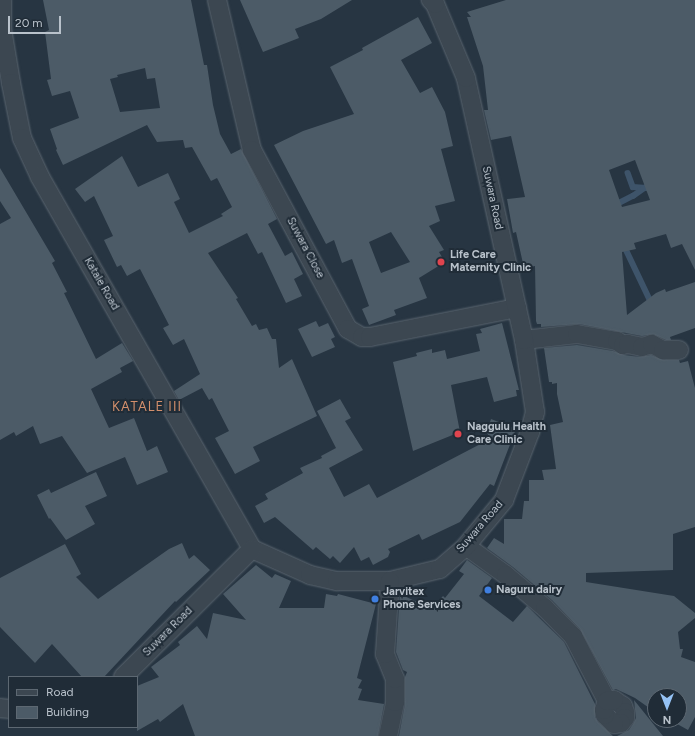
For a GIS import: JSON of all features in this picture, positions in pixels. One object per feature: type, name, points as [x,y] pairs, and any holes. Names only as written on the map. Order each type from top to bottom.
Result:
[{"type":"street","name":"Katale Road","points":[[2,0],[2,29],[21,131],[40,177],[252,549]]},
{"type":"street","name":"Suwara Close","points":[[217,0],[252,150],[348,329],[362,337],[370,337],[517,308]]},
{"type":"street","name":"Suwara Road","points":[[124,676],[252,549],[310,575],[337,581],[390,581],[440,568],[466,546],[504,500],[530,432],[535,412],[524,340],[466,78],[431,0]]},
{"type":"street","points":[[524,340],[577,334],[617,341],[623,345],[628,344],[642,346],[652,344],[663,350],[679,350]]},
{"type":"street","points":[[466,546],[518,584],[573,636],[607,701]]},
{"type":"street","points":[[388,736],[394,702],[395,679],[385,654],[390,581]]},
{"type":"building","points":[[43,0],[191,0],[204,65],[207,65],[213,105],[220,134],[231,154],[241,149],[277,219],[268,224],[285,256],[292,252],[303,274],[294,279],[302,296],[286,303],[262,252],[258,254],[247,233],[208,253],[238,298],[236,299],[252,326],[256,324],[259,330],[267,328],[272,339],[276,339],[279,368],[292,359],[317,416],[253,447],[260,461],[235,474],[215,438],[229,431],[212,398],[209,400],[202,388],[179,400],[174,391],[200,374],[184,339],[173,345],[163,328],[169,325],[140,269],[127,276],[121,265],[117,267],[104,240],[113,236],[94,196],[85,202],[75,189],[122,156],[138,187],[168,173],[180,199],[174,202],[189,233],[223,216],[221,214],[232,207],[217,178],[211,181],[192,147],[185,148],[183,140],[157,142],[147,125],[63,165],[56,150],[57,149],[50,129],[79,118],[70,91],[52,96],[47,80],[51,79],[45,32],[49,30]],"holes":[[[145,68],[147,79],[155,78],[160,108],[120,112],[110,79],[118,77],[117,75]]]},
{"type":"building","points":[[240,0],[352,0],[321,19],[295,29],[299,38],[263,52]]},
{"type":"building","points":[[506,0],[695,0],[695,270],[682,244],[671,248],[666,234],[634,243],[636,249],[622,252],[627,315],[656,293],[665,289],[666,292],[695,282],[695,328],[670,337],[671,340],[666,340],[653,334],[642,336],[579,324],[541,327],[541,324],[537,324],[535,266],[524,268],[516,232],[513,233],[507,199],[525,197],[511,136],[491,140],[484,110],[488,110],[483,66],[467,17],[471,17],[467,12]],"holes":[[[635,160],[650,200],[622,207],[609,170]]]},
{"type":"building","points":[[418,17],[432,43],[401,60],[420,93],[432,87],[445,112],[453,146],[441,149],[455,201],[435,206],[440,221],[429,226],[444,250],[439,252],[445,262],[419,278],[427,298],[394,310],[396,315],[369,325],[362,309],[369,306],[352,259],[342,263],[334,240],[326,244],[274,145],[303,131],[354,114],[330,67],[363,50],[362,48]],"holes":[[[391,232],[410,262],[381,273],[369,242]]]},
{"type":"building","points":[[0,168],[55,261],[52,263],[67,292],[64,293],[96,359],[122,343],[133,361],[120,368],[122,372],[91,389],[109,428],[134,418],[147,451],[157,446],[168,472],[137,485],[125,457],[87,473],[62,436],[40,444],[33,426],[16,436],[14,432],[0,440],[0,224],[11,218],[0,201]]},
{"type":"building","points":[[316,321],[319,327],[328,323],[335,337],[331,339],[335,347],[312,357],[298,329]]},
{"type":"building","points":[[502,323],[519,390],[516,390],[517,396],[494,402],[487,377],[451,385],[460,432],[413,451],[393,362],[417,356],[416,353],[432,349],[432,353],[445,350],[447,359],[480,351],[476,334],[482,333],[480,329]]},
{"type":"building","points":[[577,345],[613,351],[624,355],[640,357],[651,355],[663,360],[679,360],[680,363],[688,361],[695,388],[695,527],[673,534],[673,570],[586,573],[586,582],[674,596],[695,613],[695,618],[678,632],[680,649],[683,649],[681,657],[695,662],[695,717],[688,730],[684,728],[687,728],[687,688],[647,688],[647,706],[635,698],[616,689],[613,690],[580,629],[552,600],[513,567],[487,548],[494,538],[504,544],[504,519],[522,519],[524,501],[529,501],[529,480],[544,480],[542,470],[556,469],[550,425],[563,422],[557,394],[557,383],[552,384],[552,382],[549,382],[544,348]]},
{"type":"building","points":[[340,399],[351,418],[345,421],[363,450],[329,468],[344,497],[369,484],[377,498],[490,439],[484,426],[489,425],[491,419],[516,429],[494,486],[490,484],[460,522],[422,540],[419,534],[388,549],[390,552],[388,557],[373,565],[369,557],[361,561],[354,547],[340,563],[333,556],[330,559],[316,547],[313,550],[275,517],[264,523],[255,506],[268,499],[265,494],[303,473],[300,468],[322,458],[321,456],[336,448],[317,411]]},
{"type":"building","points":[[96,472],[107,496],[85,506],[95,524],[66,540],[50,518],[49,519],[37,495],[49,489],[51,493]]},
{"type":"building","points":[[182,543],[189,559],[194,555],[210,570],[176,602],[175,601],[105,676],[81,676],[52,644],[35,663],[0,627],[0,578],[65,544],[81,574],[76,577],[98,599],[169,549]]},
{"type":"building","points":[[467,560],[492,578],[479,596],[513,622],[527,606],[564,642],[595,704],[595,717],[598,722],[613,736],[399,736],[405,704],[405,677],[407,672],[403,670],[396,652],[400,594],[432,609],[443,596],[445,598],[464,574],[459,571]]},
{"type":"building","points":[[256,565],[272,578],[275,574],[291,581],[279,608],[324,608],[326,594],[337,596],[338,594],[376,604],[357,678],[362,680],[358,688],[362,689],[358,700],[384,704],[378,736],[195,736],[183,704],[160,722],[158,719],[137,731],[138,686],[159,677],[151,667],[180,645],[178,642],[197,626],[207,639],[213,613],[246,620],[223,594]]},
{"type":"building","points":[[634,700],[647,716],[647,728],[657,728],[663,736],[617,736],[629,730],[636,718]]},
{"type":"waterway","points":[[628,173],[633,187],[646,188]]},
{"type":"waterway","points":[[615,205],[633,196],[650,184]]},
{"type":"waterway","points":[[624,245],[652,304]]},
{"type":"place","name":"Life Care Maternity Clinic","points":[[441,262]]},
{"type":"place","name":"Naggulu Health Care Clinic","points":[[458,434]]},
{"type":"place","name":"Naguru dairy","points":[[488,590]]},
{"type":"place","name":"Jarvitex Phone Services","points":[[375,599]]},
{"type":"district","name":"KATALE III","points":[[147,407]]}]
